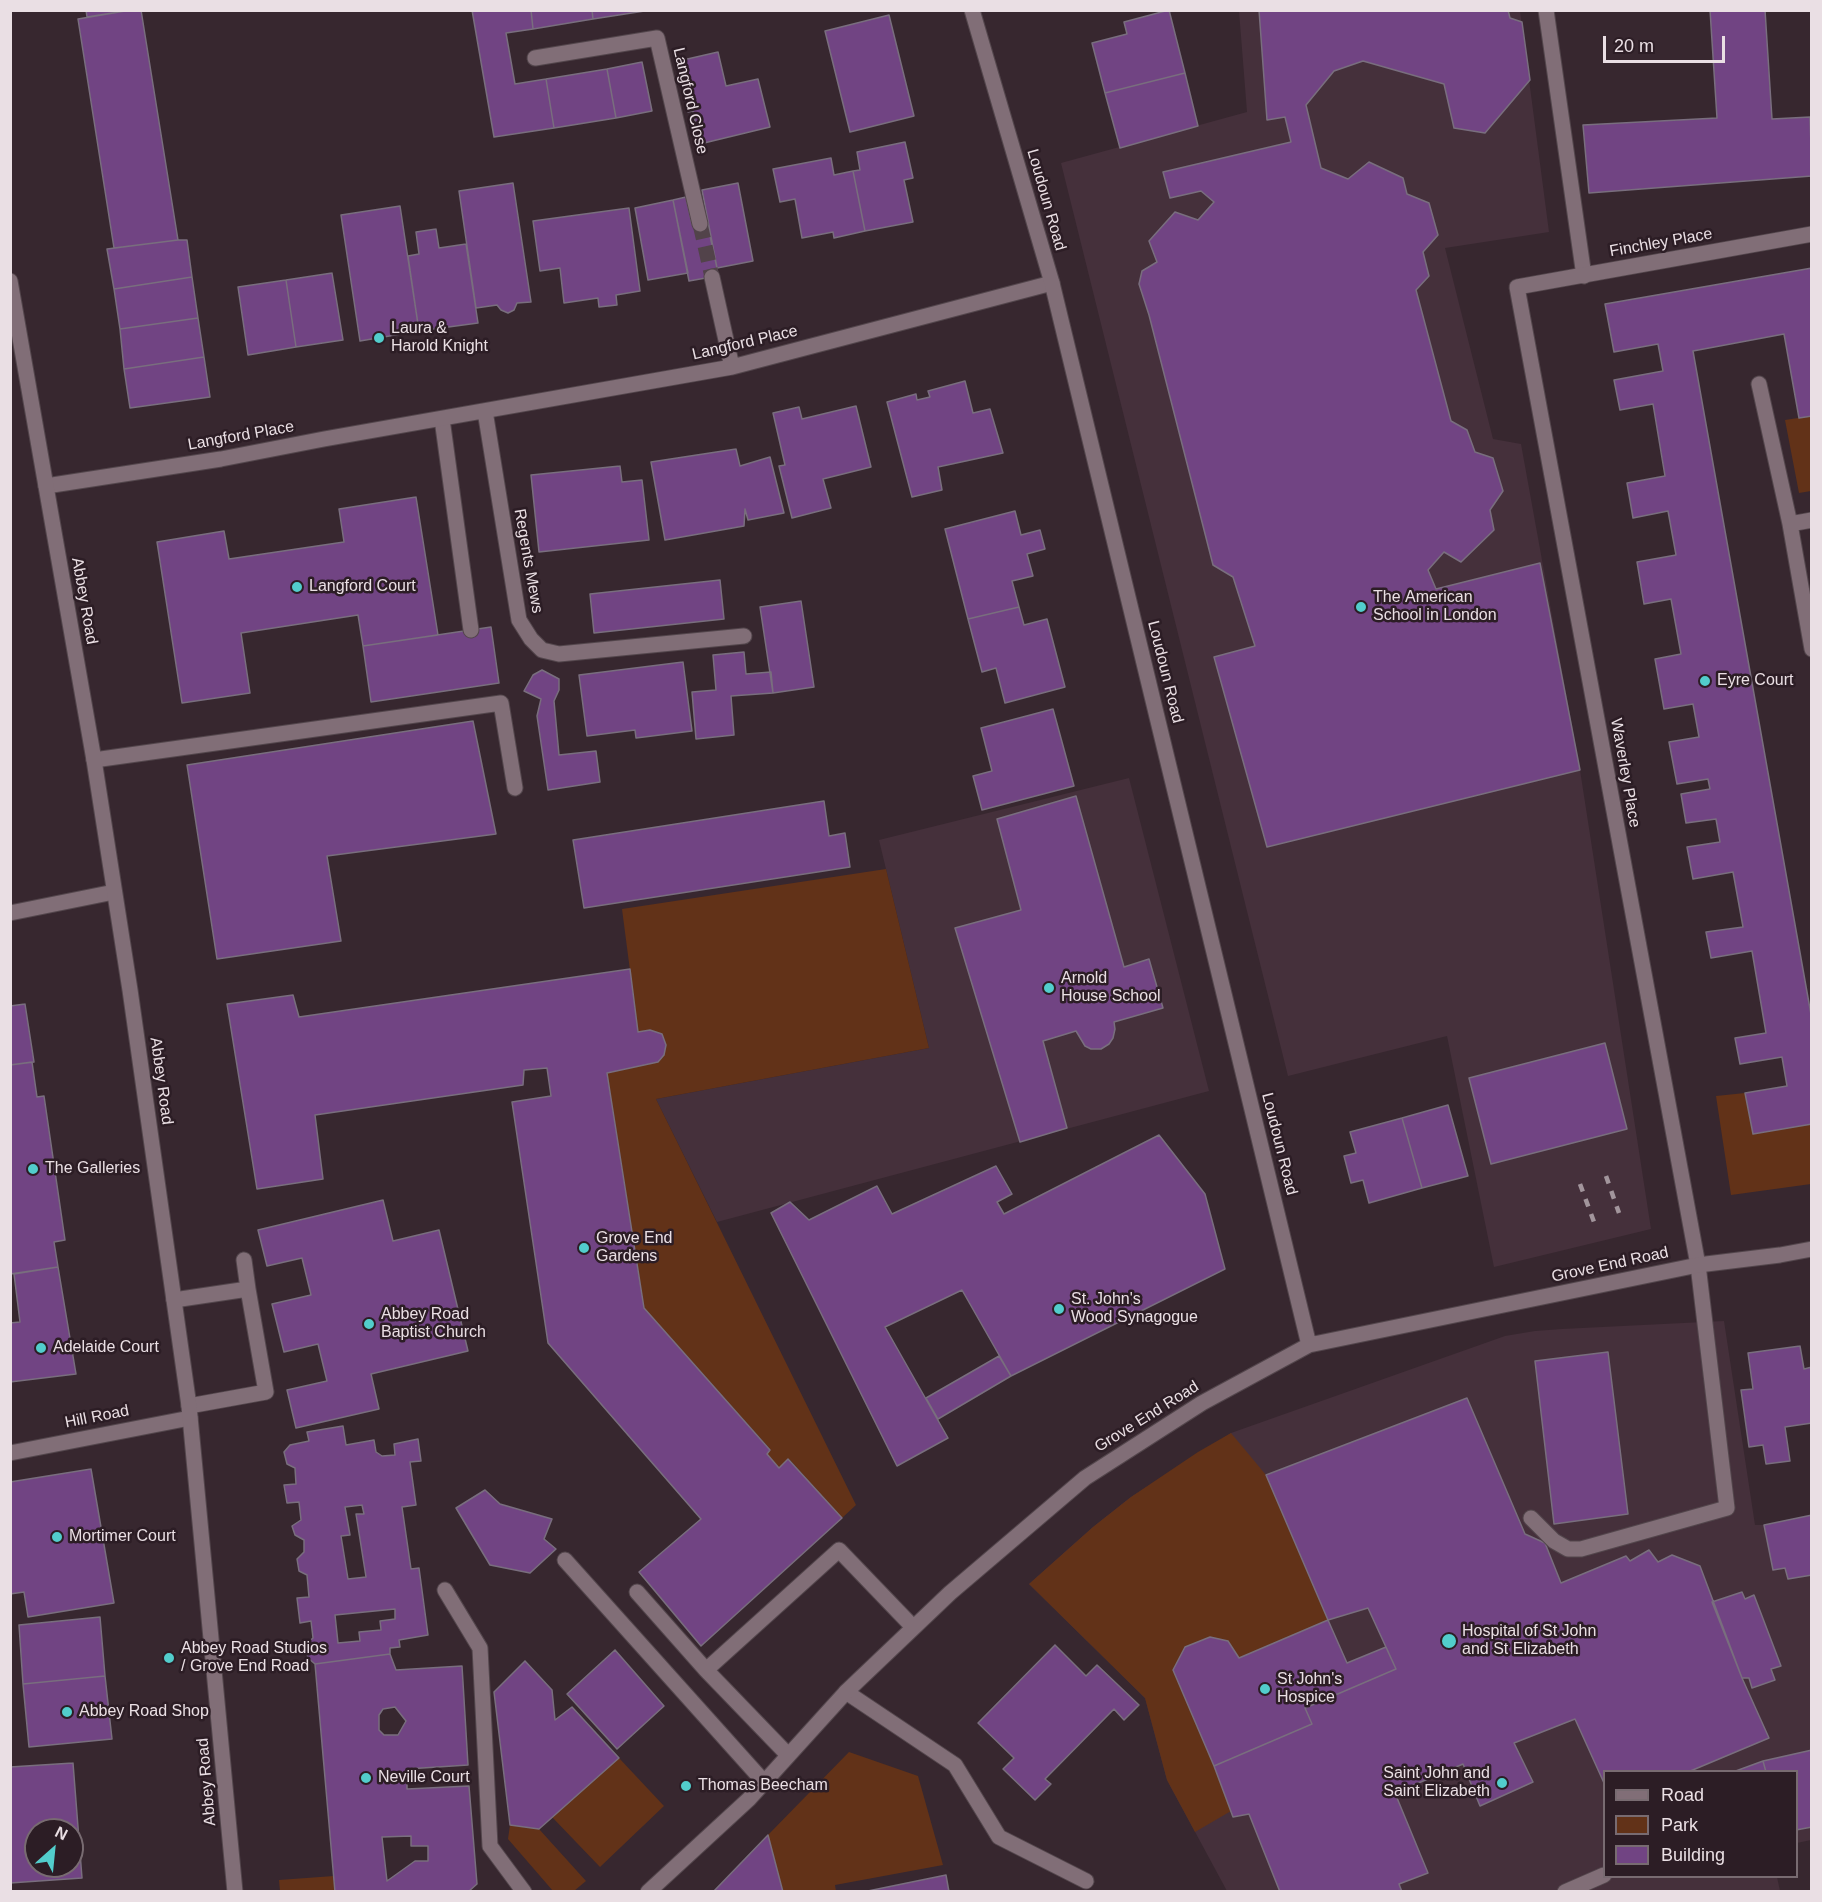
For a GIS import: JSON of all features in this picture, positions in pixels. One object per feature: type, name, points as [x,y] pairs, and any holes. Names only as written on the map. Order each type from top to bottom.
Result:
[{"type":"street","name":"Loudoun Road","points":[[972,10],[1052,283],[1309,1345]]},
{"type":"street","points":[[1546,10],[1584,276]]},
{"type":"street","name":"Langford Close","points":[[535,58],[657,38],[700,224]]},
{"type":"street","name":"Finchley Place","points":[[1517,287],[1812,234]]},
{"type":"street","points":[[712,277],[732,367]]},
{"type":"street","name":"Abbey Road","points":[[10,281],[14,319],[94,760],[190,1412],[235,1892]]},
{"type":"street","name":"Langford Place","points":[[46,486],[221,459],[732,367],[1052,283]]},
{"type":"street","name":"Waverley Place","points":[[1517,287],[1698,1265],[1727,1508],[1581,1549],[1568,1549],[1554,1540],[1531,1518]]},
{"type":"street","points":[[1759,384],[1790,524],[1812,649]]},
{"type":"street","name":"Regents Mews","points":[[485,411],[519,620],[531,639],[542,650],[559,654],[744,636]]},
{"type":"street","points":[[442,418],[471,630]]},
{"type":"street","points":[[1790,524],[1812,520]]},
{"type":"street","points":[[94,760],[501,703],[515,788]]},
{"type":"street","points":[[10,913],[114,892]]},
{"type":"street","name":"Grove End Road","points":[[648,1892],[749,1799],[846,1692],[959,1586],[1085,1478],[1202,1403],[1309,1345],[1698,1265],[1812,1249]]},
{"type":"street","points":[[174,1300],[248,1289],[244,1260]]},
{"type":"street","name":"Hill Road","points":[[10,1453],[190,1412],[266,1392],[248,1289]]},
{"type":"street","points":[[706,1670],[839,1550],[913,1627]]},
{"type":"street","points":[[565,1560],[764,1782]]},
{"type":"street","points":[[445,1590],[480,1647],[490,1846],[524,1892]]},
{"type":"street","points":[[637,1592],[706,1670],[789,1755]]},
{"type":"street","points":[[846,1692],[955,1765],[999,1837],[1086,1881]]},
{"type":"street","points":[[1565,1892],[1603,1876]]},
{"type":"shaded area","name":"The American School in London","points":[[1239,11],[1520,11],[1549,232],[1445,248],[1493,439],[1521,444],[1580,770],[1651,1229],[1494,1267],[1447,1036],[1288,1076],[1061,163],[1247,112]]},
{"type":"shaded area","name":"Arnold House School","points":[[1129,778],[1209,1091],[717,1222],[656,1099],[929,1048],[879,840]]},
{"type":"shaded area","name":"Hospital of St John and St Elizabeth","points":[[1724,1321],[1755,1525],[1811,1515],[1811,1840],[1798,1843],[1798,1770],[1603,1770],[1603,1878],[1777,1878],[1780,1891],[1227,1891],[1167,1780],[1145,1698],[1029,1584],[1093,1527],[1131,1497],[1231,1433],[1505,1336],[1562,1329]]},
{"type":"green space","points":[[1811,416],[1811,491],[1799,493],[1785,420]]},
{"type":"green space","points":[[886,869],[929,1048],[656,1099],[856,1505],[842,1518],[789,1459],[779,1468],[767,1454],[770,1449],[644,1308],[607,1073],[658,1062],[664,1055],[666,1045],[662,1034],[650,1030],[638,1032],[622,909]]},
{"type":"green space","points":[[1745,1093],[1753,1134],[1811,1124],[1811,1184],[1731,1195],[1716,1096]]},
{"type":"green space","points":[[1231,1433],[1266,1475],[1328,1620],[1239,1658],[1228,1641],[1210,1637],[1185,1647],[1173,1669],[1231,1811],[1195,1832],[1167,1780],[1145,1698],[1029,1584],[1093,1527],[1131,1497]]},
{"type":"green space","points":[[849,1752],[918,1776],[943,1865],[835,1885],[836,1891],[783,1891],[768,1835]]},
{"type":"green space","points":[[619,1758],[664,1806],[600,1867],[552,1817]]},
{"type":"green space","points":[[510,1825],[539,1829],[586,1881],[574,1891],[553,1891],[508,1839]]},
{"type":"green space","points":[[334,1876],[335,1891],[280,1891],[279,1880]]},
{"type":"building","points":[[86,10],[131,10],[87,17]]},
{"type":"building","points":[[141,10],[178,240],[114,248],[78,19]]},
{"type":"building","points":[[472,10],[531,10],[533,29],[506,33],[515,84],[546,79],[554,128],[494,137]]},
{"type":"building","points":[[531,10],[592,10],[593,19],[533,29]]},
{"type":"building","points":[[592,10],[651,10],[593,19]]},
{"type":"building","points":[[1169,10],[1185,73],[1105,93],[1092,43],[1127,34],[1124,22]]},
{"type":"building","points":[[1259,10],[1508,10],[1510,18],[1522,22],[1530,80],[1485,133],[1454,128],[1444,84],[1363,61],[1334,71],[1306,105],[1321,168],[1348,179],[1369,162],[1403,178],[1407,194],[1429,203],[1438,235],[1423,252],[1429,276],[1416,290],[1451,421],[1467,430],[1475,452],[1493,458],[1503,491],[1490,510],[1494,530],[1461,562],[1444,552],[1428,570],[1436,589],[1540,563],[1580,770],[1267,847],[1214,657],[1255,646],[1233,577],[1213,565],[1139,284],[1142,271],[1157,262],[1149,241],[1175,212],[1198,220],[1214,202],[1201,191],[1170,198],[1163,172],[1291,142],[1285,117],[1267,120]]},
{"type":"building","points":[[1710,10],[1765,10],[1772,119],[1810,117],[1812,176],[1589,193],[1583,125],[1717,118]]},
{"type":"building","points":[[889,15],[914,116],[850,132],[825,31]]},
{"type":"building","points":[[718,52],[726,86],[758,79],[770,127],[700,144],[693,111],[688,112],[682,86],[688,84],[683,60]]},
{"type":"building","points":[[642,62],[652,111],[616,118],[607,69]]},
{"type":"building","points":[[607,69],[616,118],[554,128],[546,79]]},
{"type":"building","points":[[1185,73],[1198,126],[1120,148],[1105,93]]},
{"type":"building","points":[[905,142],[913,178],[904,180],[913,222],[865,231],[853,171],[860,170],[857,152]]},
{"type":"building","points":[[831,158],[834,175],[853,171],[865,231],[834,238],[833,232],[802,238],[795,199],[780,202],[773,169]]},
{"type":"building","points":[[513,183],[531,302],[517,303],[514,310],[508,313],[497,305],[476,308],[459,191]]},
{"type":"building","points":[[738,183],[753,261],[717,268],[702,190]]},
{"type":"building","points":[[686,197],[692,224],[707,222],[717,276],[689,281],[673,200]]},
{"type":"building","points":[[673,200],[688,273],[648,280],[635,208]]},
{"type":"building","points":[[400,206],[419,331],[360,341],[341,215]]},
{"type":"building","points":[[629,208],[640,291],[616,295],[617,305],[599,307],[598,298],[564,303],[560,268],[540,271],[533,221]]},
{"type":"building","points":[[436,229],[439,248],[466,244],[478,323],[419,331],[408,256],[419,254],[416,232]]},
{"type":"building","points":[[187,240],[192,277],[114,289],[107,249]]},
{"type":"building","name":"Eyre Court","points":[[1812,268],[1812,416],[1799,418],[1784,334],[1693,351],[1812,1020],[1812,1124],[1753,1134],[1745,1093],[1787,1086],[1782,1057],[1740,1064],[1735,1038],[1766,1033],[1752,951],[1711,958],[1706,932],[1743,927],[1733,872],[1693,879],[1687,847],[1720,842],[1716,819],[1686,823],[1681,794],[1710,789],[1708,779],[1677,784],[1669,742],[1699,737],[1693,704],[1664,709],[1655,659],[1681,654],[1671,599],[1644,604],[1637,562],[1676,555],[1668,511],[1633,518],[1627,483],[1665,476],[1653,404],[1620,410],[1614,380],[1663,371],[1658,344],[1614,352],[1605,304]]},
{"type":"building","points":[[332,273],[343,340],[296,347],[286,280]]},
{"type":"building","points":[[192,277],[198,318],[120,329],[114,289]]},
{"type":"building","points":[[286,280],[296,347],[248,355],[238,287]]},
{"type":"building","points":[[198,318],[204,357],[124,369],[120,329]]},
{"type":"building","points":[[204,357],[210,397],[130,408],[124,369]]},
{"type":"building","points":[[965,381],[973,413],[990,409],[1003,453],[938,467],[942,490],[912,497],[887,402],[916,394],[917,400],[930,397],[928,391]]},
{"type":"building","points":[[856,406],[871,467],[823,479],[831,508],[792,518],[779,466],[785,465],[773,413],[799,407],[802,419]]},
{"type":"building","points":[[736,449],[740,466],[770,457],[784,513],[748,520],[745,509],[744,526],[665,540],[651,462]]},
{"type":"building","points":[[620,466],[622,482],[642,480],[649,540],[539,552],[531,475]]},
{"type":"building","name":"Langford Court","points":[[416,497],[438,635],[363,646],[358,615],[241,633],[250,693],[182,703],[157,542],[224,531],[229,559],[344,542],[339,509]]},
{"type":"building","points":[[1015,511],[1021,535],[1040,530],[1045,549],[1027,554],[1033,576],[1012,581],[1019,607],[968,619],[945,529]]},
{"type":"building","points":[[720,580],[724,619],[594,633],[590,594]]},
{"type":"building","points":[[801,601],[814,687],[773,693],[760,607]]},
{"type":"building","points":[[1019,607],[1024,625],[1047,619],[1065,687],[1005,703],[996,668],[982,672],[968,619]]},
{"type":"building","points":[[491,627],[499,683],[371,702],[363,646]]},
{"type":"building","points":[[744,652],[746,674],[771,672],[773,693],[731,696],[734,735],[696,739],[692,692],[716,690],[713,655]]},
{"type":"building","points":[[683,662],[692,731],[636,738],[635,730],[587,736],[579,675]]},
{"type":"building","points":[[542,670],[559,679],[559,690],[554,701],[559,755],[596,751],[600,782],[548,790],[537,716],[541,699],[524,691],[533,675]]},
{"type":"building","points":[[1053,709],[1074,786],[982,810],[973,776],[992,771],[981,728]]},
{"type":"building","points":[[473,721],[496,834],[327,856],[341,941],[217,959],[187,765]]},
{"type":"building","points":[[1076,796],[1124,967],[1149,959],[1163,1008],[1114,1022],[1113,1038],[1101,1049],[1091,1049],[1085,1046],[1076,1031],[1043,1041],[1067,1128],[1020,1142],[955,928],[1021,910],[997,819]]},
{"type":"building","points":[[824,801],[829,836],[845,833],[850,867],[584,908],[573,840]]},
{"type":"building","name":"Grove End Gardens","points":[[630,969],[638,1032],[650,1030],[662,1034],[666,1045],[664,1055],[658,1062],[607,1073],[644,1308],[770,1450],[767,1454],[779,1468],[788,1459],[842,1518],[701,1646],[639,1572],[701,1519],[548,1343],[512,1102],[551,1096],[547,1068],[524,1070],[523,1085],[315,1115],[323,1179],[257,1189],[227,1004],[293,995],[299,1017]]},
{"type":"building","points":[[25,1004],[34,1062],[10,1065],[10,1006]]},
{"type":"building","points":[[1605,1043],[1627,1129],[1491,1164],[1469,1078]]},
{"type":"building","name":"The Galleries","points":[[32,1062],[37,1097],[44,1096],[65,1240],[54,1242],[58,1267],[10,1274],[10,1065]]},
{"type":"building","points":[[1448,1105],[1468,1176],[1422,1188],[1402,1118]]},
{"type":"building","points":[[1402,1118],[1422,1188],[1369,1203],[1363,1180],[1351,1183],[1344,1156],[1356,1153],[1350,1132]]},
{"type":"building","name":"St. John's Wood Synagogue","points":[[1159,1135],[1205,1194],[1225,1269],[1011,1376],[962,1290],[885,1327],[948,1438],[897,1466],[771,1213],[790,1202],[809,1220],[877,1186],[892,1214],[996,1166],[1012,1194],[997,1202],[1004,1214]]},
{"type":"building","name":"Abbey Road Baptist Church","points":[[383,1200],[393,1241],[439,1230],[468,1351],[371,1374],[379,1409],[296,1428],[287,1390],[327,1381],[318,1344],[284,1352],[272,1304],[311,1295],[302,1258],[267,1266],[258,1230]]},
{"type":"building","name":"Adelaide Court","points":[[58,1267],[76,1374],[10,1382],[10,1323],[20,1322],[14,1274]]},
{"type":"building","points":[[1800,1346],[1804,1369],[1812,1367],[1812,1423],[1785,1427],[1790,1461],[1766,1464],[1763,1445],[1749,1447],[1741,1390],[1753,1389],[1748,1353]]},
{"type":"building","points":[[1608,1352],[1628,1514],[1554,1524],[1535,1361]]},
{"type":"building","points":[[999,1356],[1011,1376],[938,1419],[926,1398]]},
{"type":"building","points":[[1467,1398],[1525,1534],[1545,1543],[1561,1583],[1626,1556],[1630,1561],[1649,1550],[1658,1562],[1672,1555],[1700,1566],[1742,1678],[1769,1738],[1693,1770],[1603,1770],[1603,1781],[1575,1719],[1514,1743],[1533,1782],[1480,1806],[1463,1764],[1395,1793],[1428,1873],[1399,1884],[1402,1892],[1280,1892],[1249,1814],[1233,1817],[1214,1766],[1312,1724],[1305,1708],[1396,1669],[1368,1608],[1328,1620],[1266,1475]]},
{"type":"building","points":[[343,1426],[346,1445],[374,1440],[376,1452],[382,1456],[395,1455],[394,1444],[418,1439],[421,1461],[410,1462],[416,1505],[402,1507],[411,1569],[419,1568],[428,1635],[399,1640],[400,1647],[390,1648],[390,1654],[315,1664],[308,1658],[305,1645],[313,1638],[311,1621],[300,1623],[297,1598],[309,1597],[307,1575],[299,1571],[297,1559],[304,1552],[304,1540],[295,1535],[292,1526],[301,1520],[299,1502],[287,1503],[284,1485],[296,1484],[295,1468],[287,1464],[284,1452],[290,1445],[309,1441],[307,1432]],"holes":[[[362,1505],[364,1514],[356,1514],[366,1577],[348,1579],[341,1536],[350,1535],[345,1507]],[[395,1609],[395,1619],[380,1621],[381,1630],[359,1632],[360,1641],[338,1643],[335,1615]]]},
{"type":"building","name":"Mortimer Court","points":[[91,1469],[114,1603],[28,1617],[24,1592],[10,1594],[10,1482]]},
{"type":"building","points":[[485,1490],[500,1504],[552,1519],[544,1539],[556,1549],[530,1573],[490,1565],[456,1508]]},
{"type":"building","points":[[1812,1515],[1812,1575],[1788,1579],[1785,1568],[1773,1570],[1764,1525]]},
{"type":"building","points":[[1742,1592],[1745,1599],[1754,1595],[1781,1666],[1771,1669],[1775,1680],[1752,1688],[1749,1678],[1742,1678],[1712,1602]]},
{"type":"building","points":[[100,1617],[105,1676],[23,1684],[19,1625]]},
{"type":"building","name":"St John's Hospice","points":[[1328,1620],[1347,1663],[1386,1647],[1396,1669],[1305,1708],[1312,1724],[1214,1766],[1173,1670],[1185,1647],[1210,1637],[1228,1641],[1239,1658]]},
{"type":"building","points":[[1055,1645],[1086,1676],[1097,1665],[1139,1705],[1124,1720],[1114,1709],[1045,1779],[1051,1784],[1035,1800],[1003,1769],[1014,1758],[978,1723]]},
{"type":"building","points":[[615,1650],[664,1706],[617,1749],[567,1694]]},
{"type":"building","name":"Neville Court","points":[[390,1654],[396,1670],[462,1666],[468,1765],[407,1769],[407,1789],[469,1786],[477,1884],[468,1892],[335,1892],[315,1664]],"holes":[[[395,1707],[406,1721],[398,1735],[384,1735],[379,1730],[379,1715],[383,1709]],[[411,1836],[411,1846],[428,1846],[428,1861],[415,1861],[387,1881],[382,1837]]]},
{"type":"building","name":"Neville Court","points":[[525,1661],[552,1690],[555,1720],[572,1707],[619,1758],[539,1829],[510,1825],[494,1692]]},
{"type":"building","name":"Abbey Road Shop","points":[[105,1676],[112,1739],[29,1747],[23,1684]]},
{"type":"building","points":[[1812,1750],[1812,1827],[1798,1830],[1798,1770],[1765,1770],[1763,1761]]},
{"type":"building","points":[[1763,1761],[1765,1770],[1738,1770]]},
{"type":"building","points":[[73,1763],[77,1818],[24,1818],[24,1878],[82,1878],[10,1883],[10,1767]]},
{"type":"building","points":[[768,1835],[783,1892],[713,1892]]},
{"type":"building","points":[[946,1875],[949,1892],[863,1892]]},
{"type":"tunnel","points":[[700,224],[712,277]]},
{"type":"railway","points":[[1606,1176],[1619,1213]]},
{"type":"railway","points":[[1580,1184],[1594,1222]]},
{"type":"place","name":"Laura & Harold Knight","points":[[379,338]]},
{"type":"place","name":"Langford Court","points":[[297,587]]},
{"type":"place","name":"The American School in London","points":[[1361,607]]},
{"type":"place","name":"Eyre Court","points":[[1705,681]]},
{"type":"place","name":"Arnold House School","points":[[1049,988]]},
{"type":"place","name":"The Galleries","points":[[33,1169]]},
{"type":"place","name":"Grove End Gardens","points":[[584,1248]]},
{"type":"place","name":"St. John's Wood Synagogue","points":[[1059,1309]]},
{"type":"place","name":"Abbey Road Baptist Church","points":[[369,1324]]},
{"type":"place","name":"Adelaide Court","points":[[41,1348]]},
{"type":"place","name":"Mortimer Court","points":[[57,1537]]},
{"type":"place","name":"Hospital of St John and St Elizabeth","points":[[1449,1641]]},
{"type":"place","name":"Abbey Road Studios / Grove End Road","points":[[169,1658]]},
{"type":"place","name":"St John's Hospice","points":[[1265,1689]]},
{"type":"place","name":"Abbey Road Shop","points":[[67,1712]]},
{"type":"place","name":"Neville Court","points":[[366,1778]]},
{"type":"place","name":"Saint John and Saint Elizabeth","points":[[1502,1783]]},
{"type":"place","name":"Thomas Beecham","points":[[686,1786]]}]
